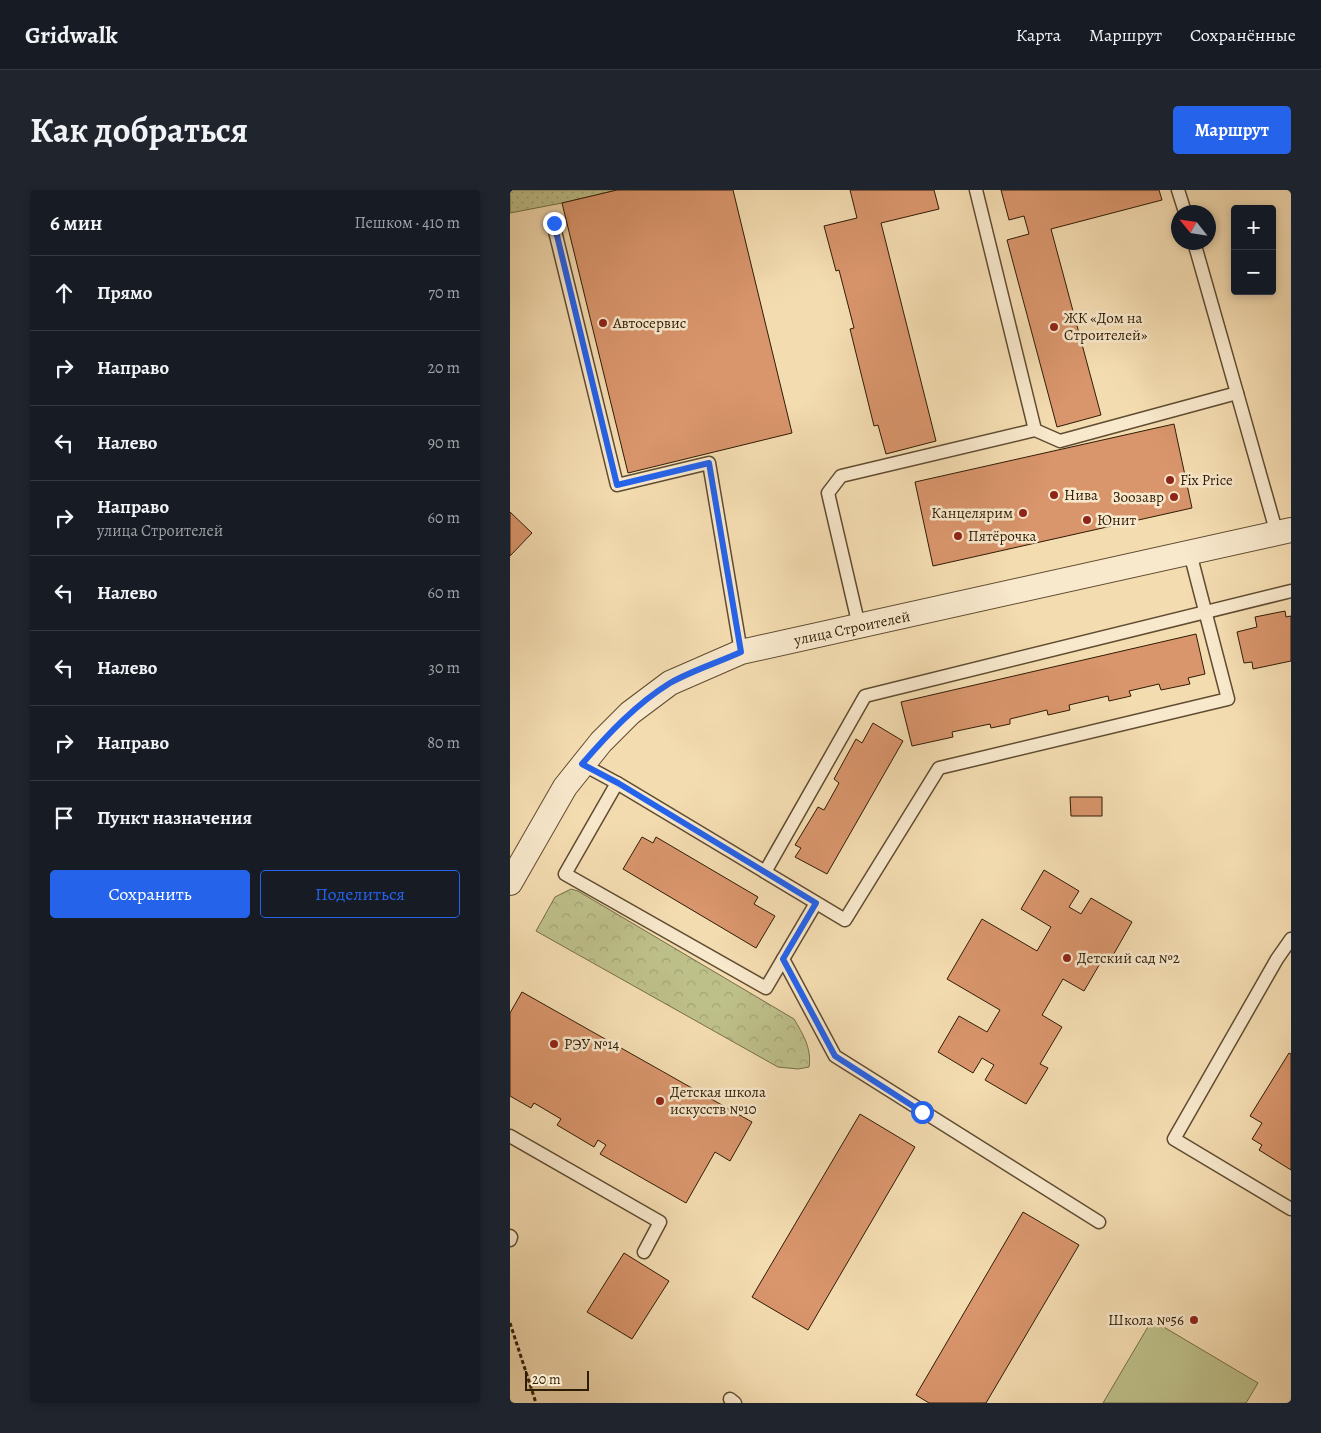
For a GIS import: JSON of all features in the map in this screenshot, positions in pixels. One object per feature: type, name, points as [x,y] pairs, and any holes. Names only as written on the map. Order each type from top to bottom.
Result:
[{"type":"street","name":"улица Строителей","points":[[510,883],[565,787],[582,764],[630,713],[670,683],[741,652],[1284,532]]},
{"type":"lane","points":[[976,190],[1035,430]]},
{"type":"lane","points":[[1178,190],[1183,205]]},
{"type":"lane","points":[[554,223],[617,485],[709,463],[741,652]]},
{"type":"lane","points":[[1196,250],[1237,393],[1284,532]]},
{"type":"lane","points":[[858,626],[828,492],[841,476],[1035,430],[1060,442],[1237,393]]},
{"type":"lane","points":[[582,764],[618,783],[845,920],[939,768],[1228,699],[1190,554]]},
{"type":"lane","points":[[765,872],[865,696],[1291,591]]},
{"type":"lane","points":[[618,783],[565,874],[766,988],[816,903]]},
{"type":"lane","points":[[1291,939],[1174,1139],[1291,1209]]},
{"type":"lane","points":[[783,959],[835,1056],[1099,1222]]},
{"type":"lane","points":[[510,1136],[660,1222],[644,1252]]},
{"type":"path","points":[[510,1324],[536,1403]]},
{"type":"green space","points":[[510,190],[617,190],[510,213]]},
{"type":"green space","points":[[571,889],[578,891],[794,1019],[808,1048],[809,1067],[798,1069],[778,1067],[536,931],[555,897]]},
{"type":"green space","points":[[1152,1320],[1258,1383],[1246,1403],[1103,1403]]},
{"type":"building","points":[[617,190],[733,190],[792,433],[628,473],[562,203]]},
{"type":"building","points":[[850,190],[934,190],[939,209],[881,223],[936,441],[886,454],[878,425],[874,426],[850,329],[854,328],[839,270],[836,271],[824,226],[857,218]]},
{"type":"building","name":"ЖК «Дом на Строителей»","points":[[1001,190],[1159,190],[1162,200],[1051,229],[1101,415],[1057,427],[1007,240],[1029,234],[1024,216],[1009,220]]},
{"type":"building","name":"Нива","points":[[1174,424],[1192,508],[933,566],[915,482]]},
{"type":"building","points":[[510,512],[532,533],[510,556]]},
{"type":"building","points":[[1285,611],[1286,617],[1291,616],[1291,661],[1253,669],[1252,662],[1244,663],[1237,632],[1257,627],[1255,617]]},
{"type":"building","points":[[1196,634],[1205,674],[1188,678],[1190,684],[1161,690],[1159,684],[1129,691],[1131,696],[1109,701],[1108,696],[1069,705],[1070,710],[1048,715],[1047,710],[1010,719],[1010,724],[991,728],[990,724],[952,732],[953,737],[912,746],[901,702]]},
{"type":"building","points":[[873,723],[903,741],[827,874],[795,857],[801,848],[795,845],[818,807],[824,810],[839,783],[834,779],[856,739],[862,743]]},
{"type":"building","points":[[1070,797],[1102,797],[1102,816],[1071,816]]},
{"type":"building","points":[[642,837],[653,843],[656,837],[758,897],[754,904],[775,916],[756,948],[623,869]]},
{"type":"building","points":[[1044,870],[1079,891],[1069,907],[1081,914],[1091,898],[1132,922],[1108,964],[1102,960],[1084,991],[1063,979],[1042,1015],[1062,1027],[1040,1064],[1048,1068],[1026,1104],[985,1080],[994,1065],[982,1058],[973,1073],[938,1052],[959,1016],[987,1032],[1000,1010],[947,979],[982,919],[1037,951],[1051,927],[1021,909]]},
{"type":"building","points":[[522,992],[752,1122],[730,1161],[715,1152],[686,1203],[600,1154],[606,1145],[598,1140],[594,1147],[557,1125],[561,1119],[534,1103],[531,1108],[510,1096],[510,1013]]},
{"type":"building","points":[[1289,1053],[1291,1054],[1291,1170],[1259,1150],[1262,1145],[1252,1139],[1262,1123],[1250,1116]]},
{"type":"building","points":[[860,1114],[915,1147],[808,1330],[752,1297]]},
{"type":"building","points":[[1023,1212],[1079,1245],[986,1403],[929,1403],[916,1395]]},
{"type":"building","points":[[624,1253],[669,1281],[632,1339],[587,1312]]},
{"type":"place","name":"Автосервис","points":[[603,323]]},
{"type":"place","name":"ЖК «Дом на Строителей»","points":[[1054,327]]},
{"type":"place","name":"Fix Price","points":[[1170,480]]},
{"type":"place","name":"Нива","points":[[1054,495]]},
{"type":"place","name":"Зоозавр","points":[[1174,497]]},
{"type":"place","name":"Канцелярим","points":[[1023,513]]},
{"type":"place","name":"Юнит","points":[[1087,520]]},
{"type":"place","name":"Пятёрочка","points":[[958,536]]},
{"type":"place","name":"Детский сад №2","points":[[1067,958]]},
{"type":"place","name":"РЭУ №14","points":[[554,1044]]},
{"type":"place","name":"Детская школа искусств №10","points":[[660,1101]]},
{"type":"place","name":"Школа №56","points":[[1194,1320]]},
{"type":"route","points":[[554,223],[617,485],[709,463],[741,652],[670,683],[630,713],[582,764],[618,783],[816,903],[783,959],[835,1056],[922,1112]]}]
